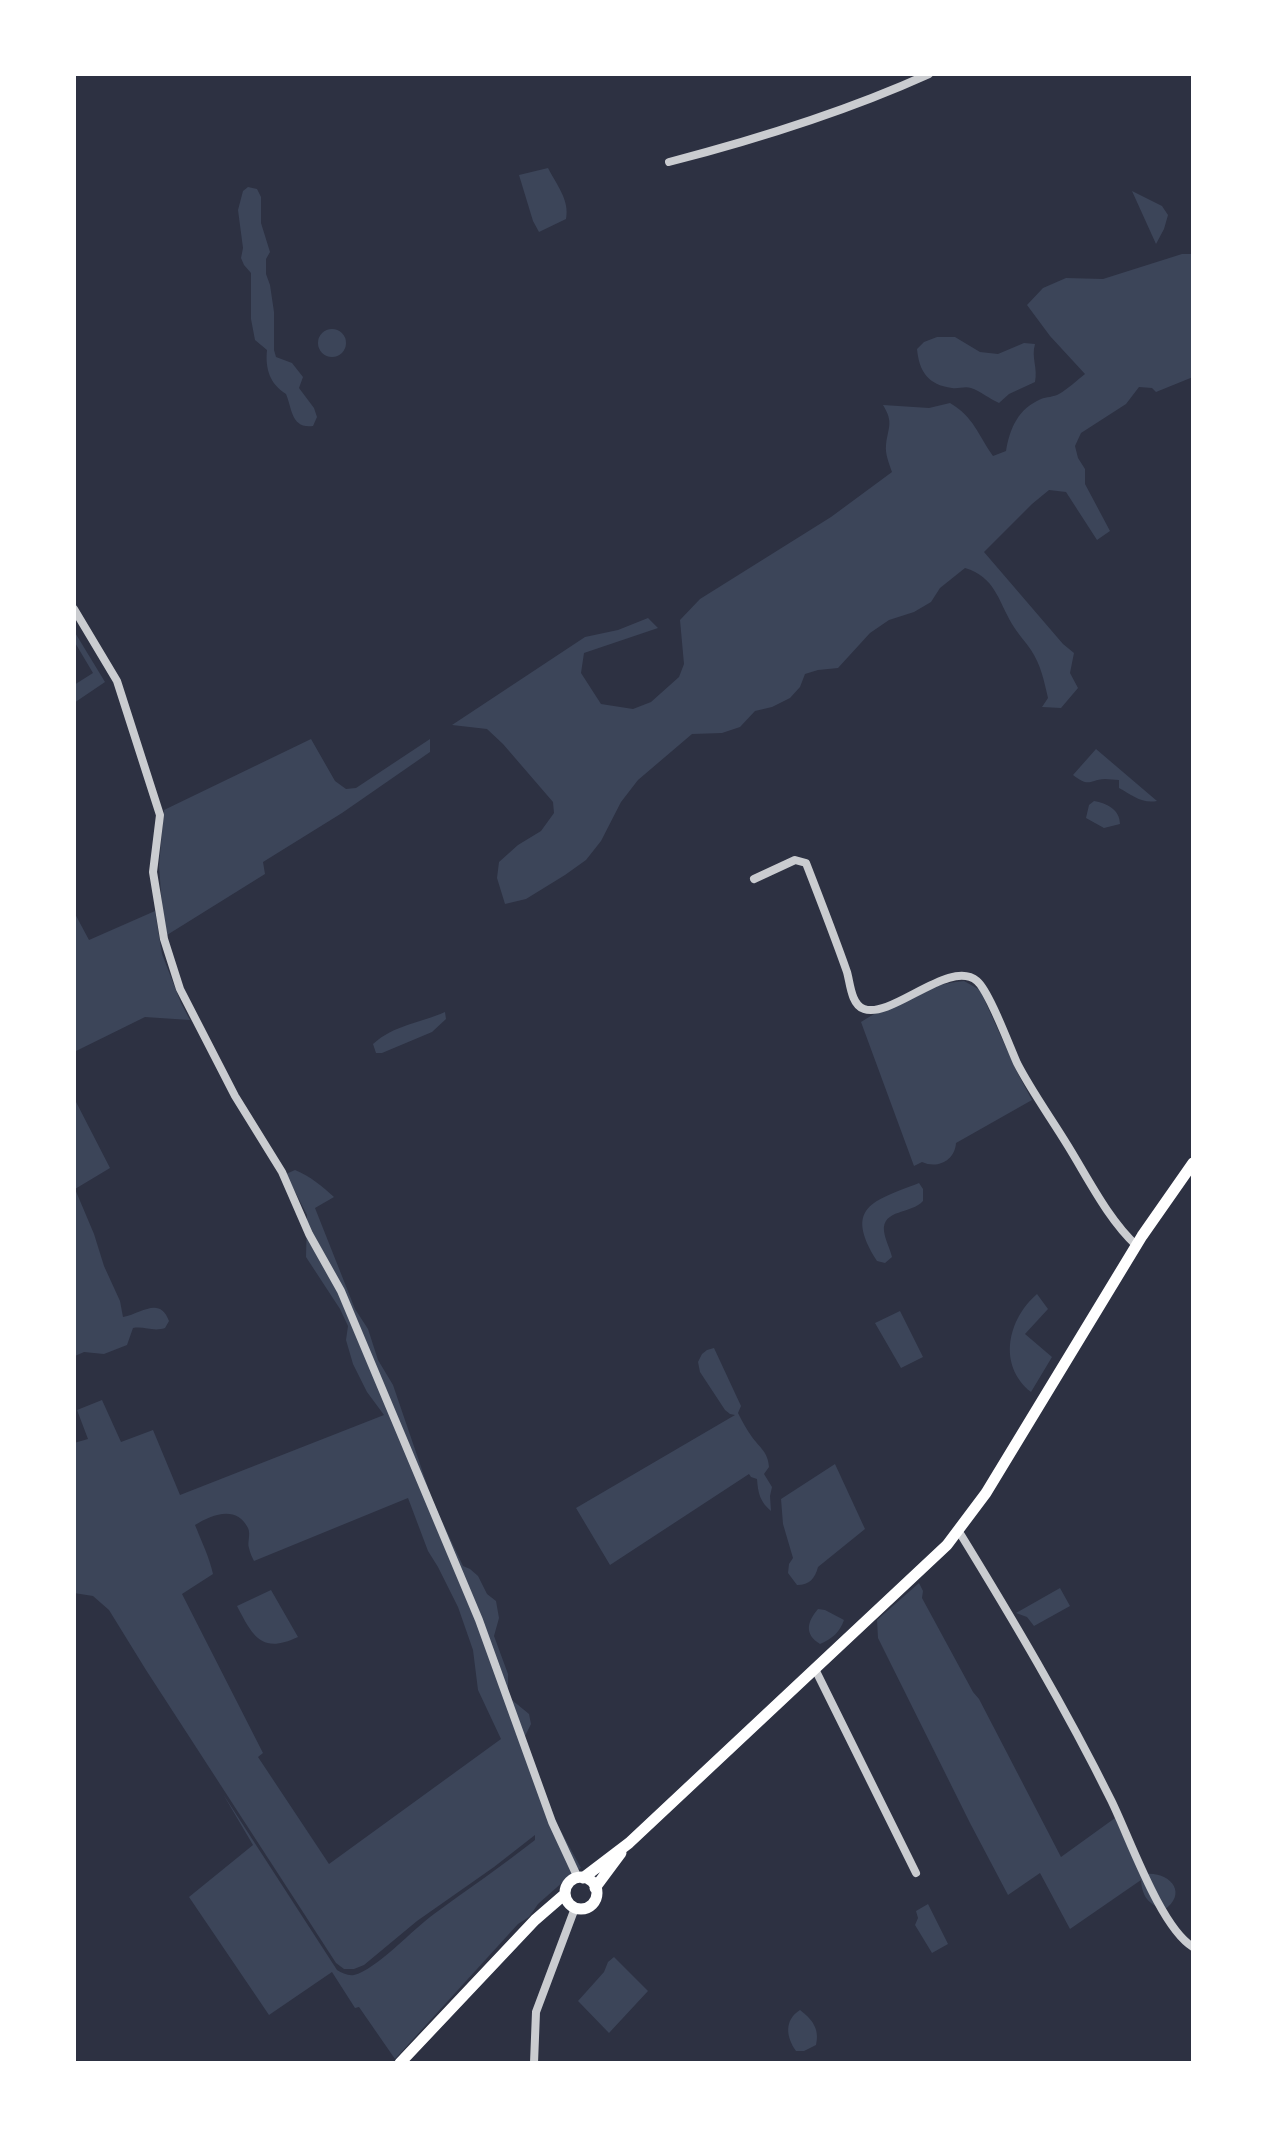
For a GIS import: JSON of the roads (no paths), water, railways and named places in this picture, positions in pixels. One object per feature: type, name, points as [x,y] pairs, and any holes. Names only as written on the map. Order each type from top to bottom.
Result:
[{"type":"main road","points":[[400,2063],[535,1920],[565,1894],[570,1882],[629,1843],[947,1545],[986,1493],[1137,1246],[1193,1163]]},
{"type":"main road","points":[[595,1888],[629,1843]]},
{"type":"main road","points":[[565,1894],[566,1900],[575,1908],[582,1909],[591,1904],[596,1895],[595,1888],[592,1882],[580,1878]]},
{"type":"street","points":[[669,162],[749,142],[929,74]]},
{"type":"street","points":[[74,609],[117,681],[160,815],[153,872],[164,939],[180,989],[235,1096],[282,1172],[309,1234],[341,1291],[479,1620],[552,1822],[580,1878]]},
{"type":"street","points":[[754,879],[795,860],[806,863],[856,1003],[863,1009],[878,1010],[960,975],[976,980],[987,994],[1030,1088],[1121,1232],[1137,1246]]},
{"type":"street","points":[[958,1530],[1020,1630],[1111,1799],[1165,1914],[1176,1933],[1193,1947]]},
{"type":"street","points":[[815,1669],[916,1873]]},
{"type":"street","points":[[534,2063],[536,2012],[575,1908]]}]
